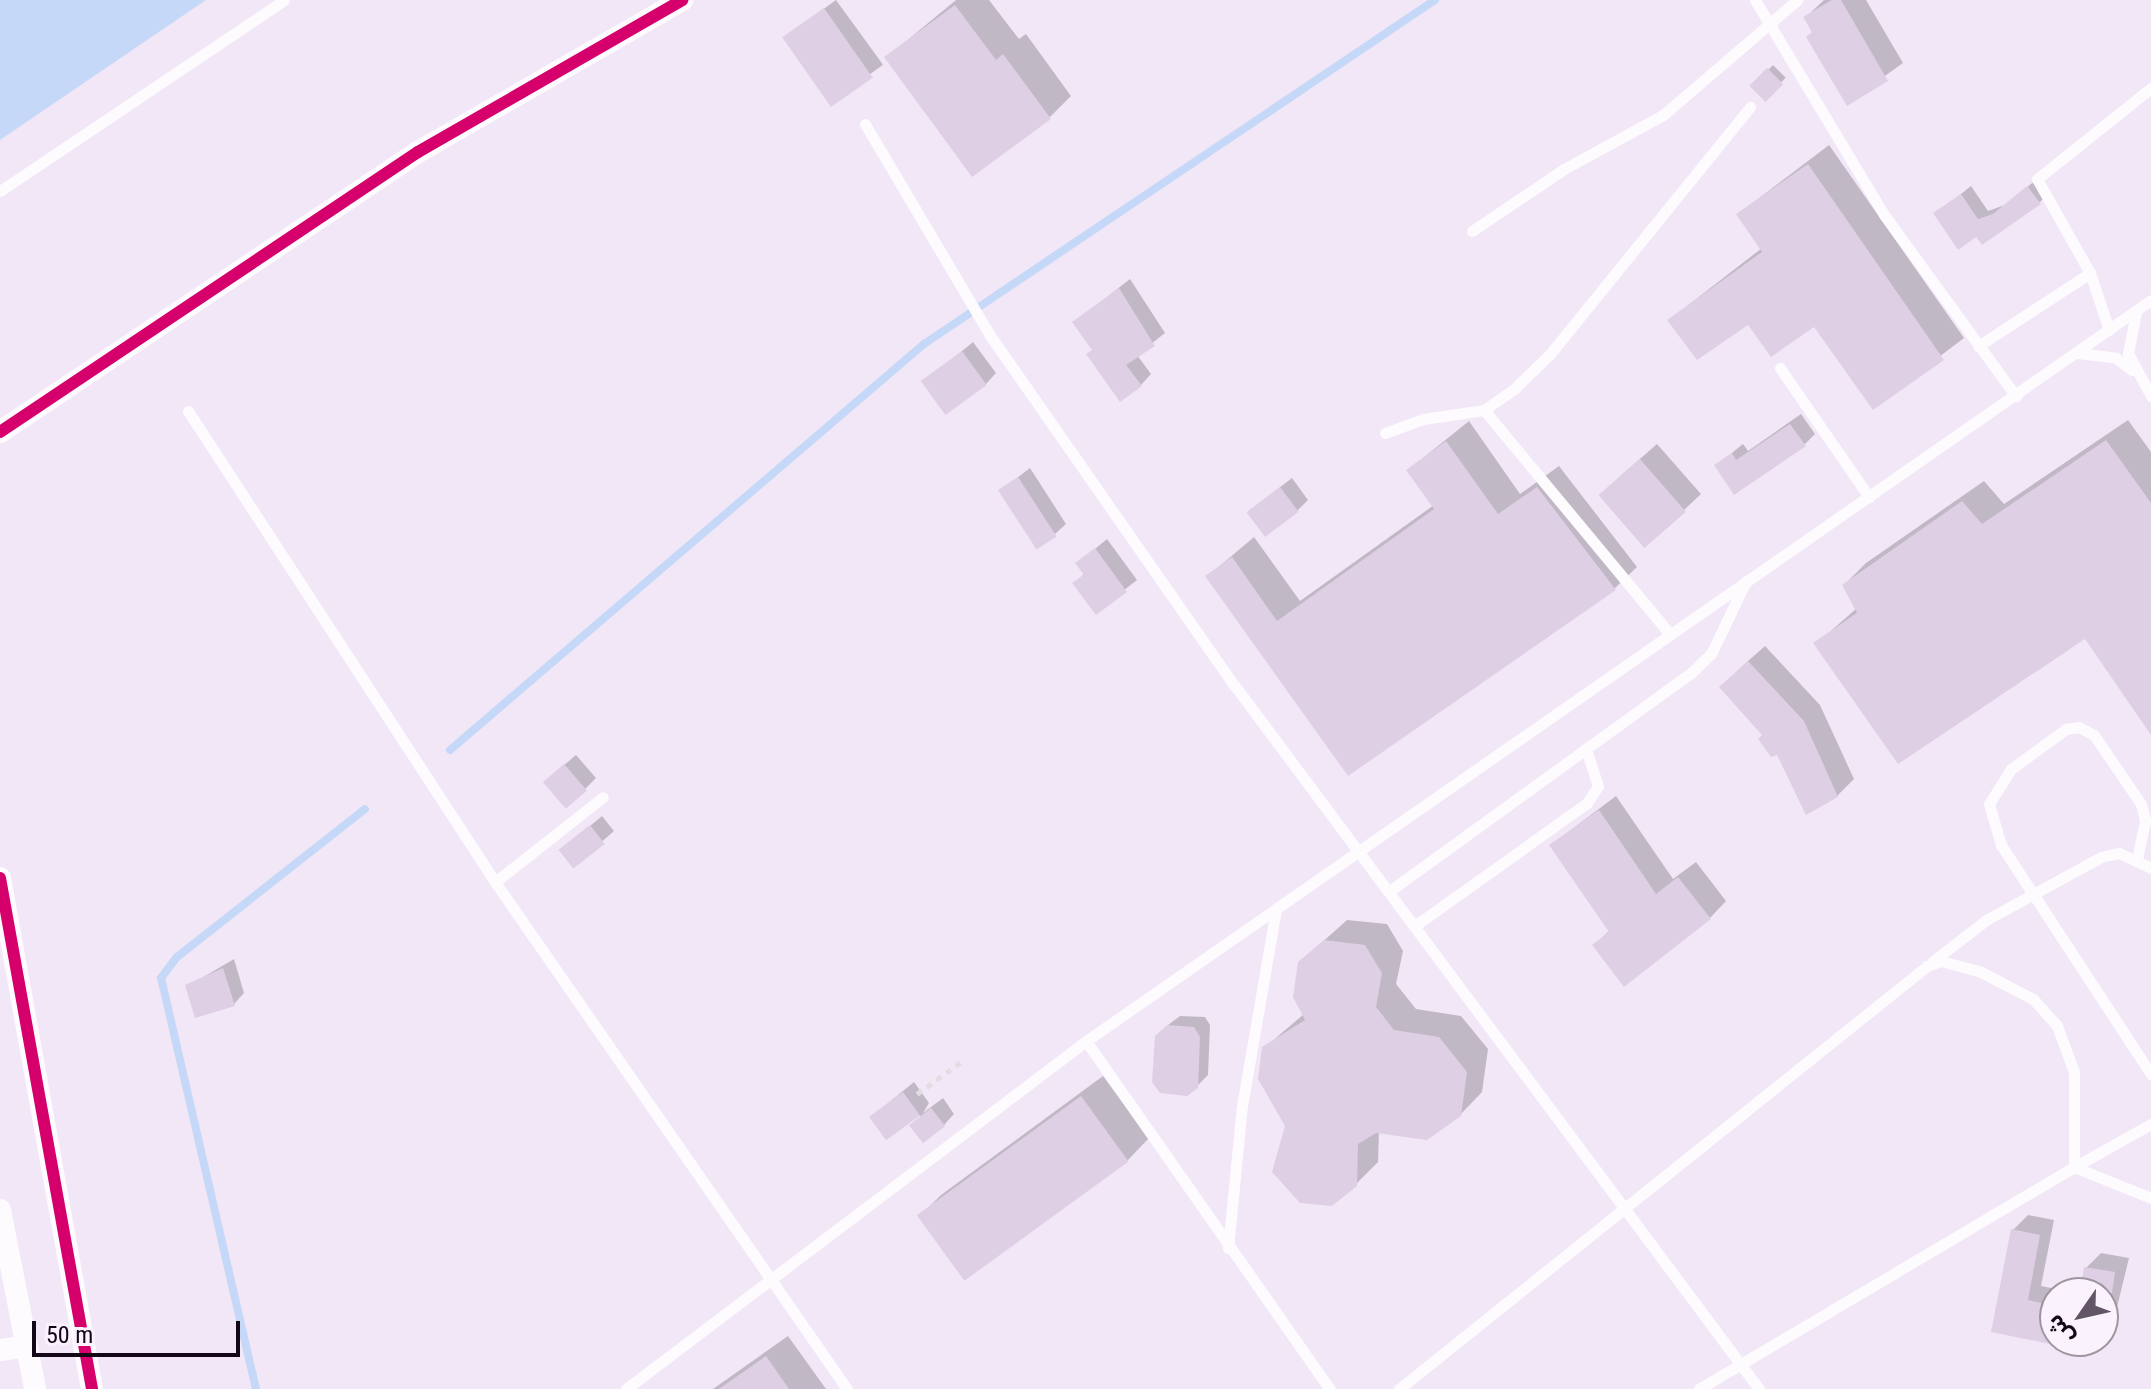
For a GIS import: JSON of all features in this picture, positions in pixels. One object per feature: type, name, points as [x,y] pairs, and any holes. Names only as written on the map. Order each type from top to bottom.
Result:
[{"type":"street","points":[[0,432],[418,152],[682,0]]},
{"type":"street","points":[[0,878],[92,1389]]},
{"type":"street","points":[[0,1210],[9,1302],[27,1346],[35,1389]]},
{"type":"street","points":[[0,1350],[27,1346]]},
{"type":"lane","points":[[0,191],[284,0]]},
{"type":"lane","points":[[1755,0],[1885,216],[2016,396]]},
{"type":"lane","points":[[1472,231],[1564,169],[1663,115],[1768,21],[1797,0]]},
{"type":"lane","points":[[2109,330],[2090,273],[2037,179],[2151,88]]},
{"type":"lane","points":[[1385,433],[1423,419],[1484,410],[1550,354],[1750,107]]},
{"type":"lane","points":[[865,124],[989,334],[1355,853],[1391,890],[1759,1389]]},
{"type":"lane","points":[[1978,346],[2090,273]]},
{"type":"lane","points":[[626,1389],[1086,1041],[1748,577],[2016,396],[2151,300]]},
{"type":"lane","points":[[2138,310],[2128,341],[2133,370],[2151,396]]},
{"type":"lane","points":[[2077,353],[2105,355],[2133,370]]},
{"type":"lane","points":[[1780,368],[1869,497]]},
{"type":"lane","points":[[1484,410],[1669,633]]},
{"type":"lane","points":[[188,411],[495,882],[769,1283],[847,1389]]},
{"type":"lane","points":[[1391,890],[1711,654],[1748,577]]},
{"type":"lane","points":[[2137,859],[2145,820],[2141,804],[2094,735],[2079,727],[2066,729],[2011,769],[1989,804],[2001,845],[2151,1074]]},
{"type":"lane","points":[[1416,925],[1587,803],[1598,786],[1586,749]]},
{"type":"lane","points":[[495,882],[603,797]]},
{"type":"lane","points":[[1399,1389],[1986,920],[2101,857],[2119,853],[2151,868]]},
{"type":"lane","points":[[1228,1248],[1242,1106],[1276,909]]},
{"type":"lane","points":[[1927,966],[1941,961],[2009,983],[2033,999],[2057,1026],[2077,1091],[2074,1167]]},
{"type":"lane","points":[[1086,1041],[1228,1248],[1330,1389]]},
{"type":"lane","points":[[1699,1389],[2151,1124]]},
{"type":"lane","points":[[2074,1167],[2151,1198]]},
{"type":"path","points":[[917,1094],[961,1062]]},
{"type":"water","points":[[0,0],[206,0],[0,140]]},
{"type":"building","points":[[1832,0],[1841,0],[1888,81],[1847,106],[1806,37],[1812,32],[1803,17]]},
{"type":"building","points":[[955,5],[996,60],[1003,54],[1051,119],[972,177],[884,57]]},
{"type":"building","points":[[824,8],[873,78],[831,107],[782,37]]},
{"type":"building","points":[[1767,68],[1783,84],[1766,102],[1749,86]]},
{"type":"building","points":[[1808,164],[1944,360],[1873,410],[1814,327],[1771,357],[1748,325],[1697,360],[1667,320],[1762,252],[1736,214]]},
{"type":"building","points":[[2027,186],[2041,204],[1982,245],[1976,237],[1958,250],[1933,213],[1961,194],[1978,219],[1993,214]]},
{"type":"building","points":[[1119,288],[1155,346],[1126,365],[1142,386],[1120,402],[1086,354],[1092,350],[1072,322]]},
{"type":"building","points":[[962,351],[987,385],[945,415],[921,381]]},
{"type":"building","points":[[1790,424],[1806,446],[1734,495],[1714,465],[1732,453],[1736,460]]},
{"type":"building","points":[[2106,440],[2151,503],[2151,735],[2085,639],[1898,764],[1813,643],[1857,613],[1842,585],[1962,501],[1982,524]]},
{"type":"building","points":[[1446,441],[1498,514],[1537,487],[1616,590],[1348,776],[1205,576],[1232,557],[1277,621],[1434,509],[1406,470]]},
{"type":"building","points":[[1640,459],[1686,512],[1644,548],[1598,495]]},
{"type":"building","points":[[1018,477],[1057,537],[1037,550],[998,490]]},
{"type":"building","points":[[1280,487],[1299,512],[1265,537],[1246,512]]},
{"type":"building","points":[[1095,548],[1127,592],[1096,615],[1072,583],[1084,575],[1075,563]]},
{"type":"building","points":[[1748,661],[1804,721],[1838,797],[1806,815],[1777,755],[1771,757],[1758,739],[1762,735],[1719,687]]},
{"type":"building","points":[[564,764],[587,790],[566,809],[543,782]]},
{"type":"building","points":[[1599,810],[1656,894],[1678,877],[1711,919],[1624,987],[1592,945],[1609,932],[1549,845]]},
{"type":"building","points":[[590,825],[605,844],[573,869],[558,850]]},
{"type":"building","points":[[1324,940],[1365,945],[1382,973],[1376,1007],[1394,1030],[1439,1037],[1467,1072],[1461,1116],[1427,1140],[1376,1133],[1358,1144],[1357,1186],[1332,1206],[1300,1203],[1272,1172],[1285,1126],[1258,1079],[1262,1047],[1305,1020],[1293,997],[1298,962]]},
{"type":"building","points":[[223,968],[235,1006],[195,1018],[185,985]]},
{"type":"building","points":[[1167,1025],[1194,1027],[1200,1037],[1198,1088],[1187,1096],[1160,1093],[1152,1082],[1155,1036]]},
{"type":"building","points":[[903,1092],[920,1115],[886,1140],[869,1117]]},
{"type":"building","points":[[1081,1096],[1129,1162],[964,1281],[917,1215]]},
{"type":"building","points":[[931,1108],[945,1126],[923,1143],[909,1125]]},
{"type":"building","points":[[2011,1229],[2040,1235],[2028,1300],[2039,1302],[2039,1342],[1991,1332]]},
{"type":"building","points":[[2084,1267],[2115,1272],[2114,1277],[2082,1277]]},
{"type":"building","points":[[766,1356],[789,1389],[719,1389]]},
{"type":"waterway","points":[[450,750],[924,344],[1435,0]]},
{"type":"waterway","points":[[256,1389],[161,978],[177,957],[365,809]]},
{"type":"cycle path","points":[[0,432],[418,152],[682,0]]},
{"type":"cycle path","points":[[0,878],[92,1389]]}]
